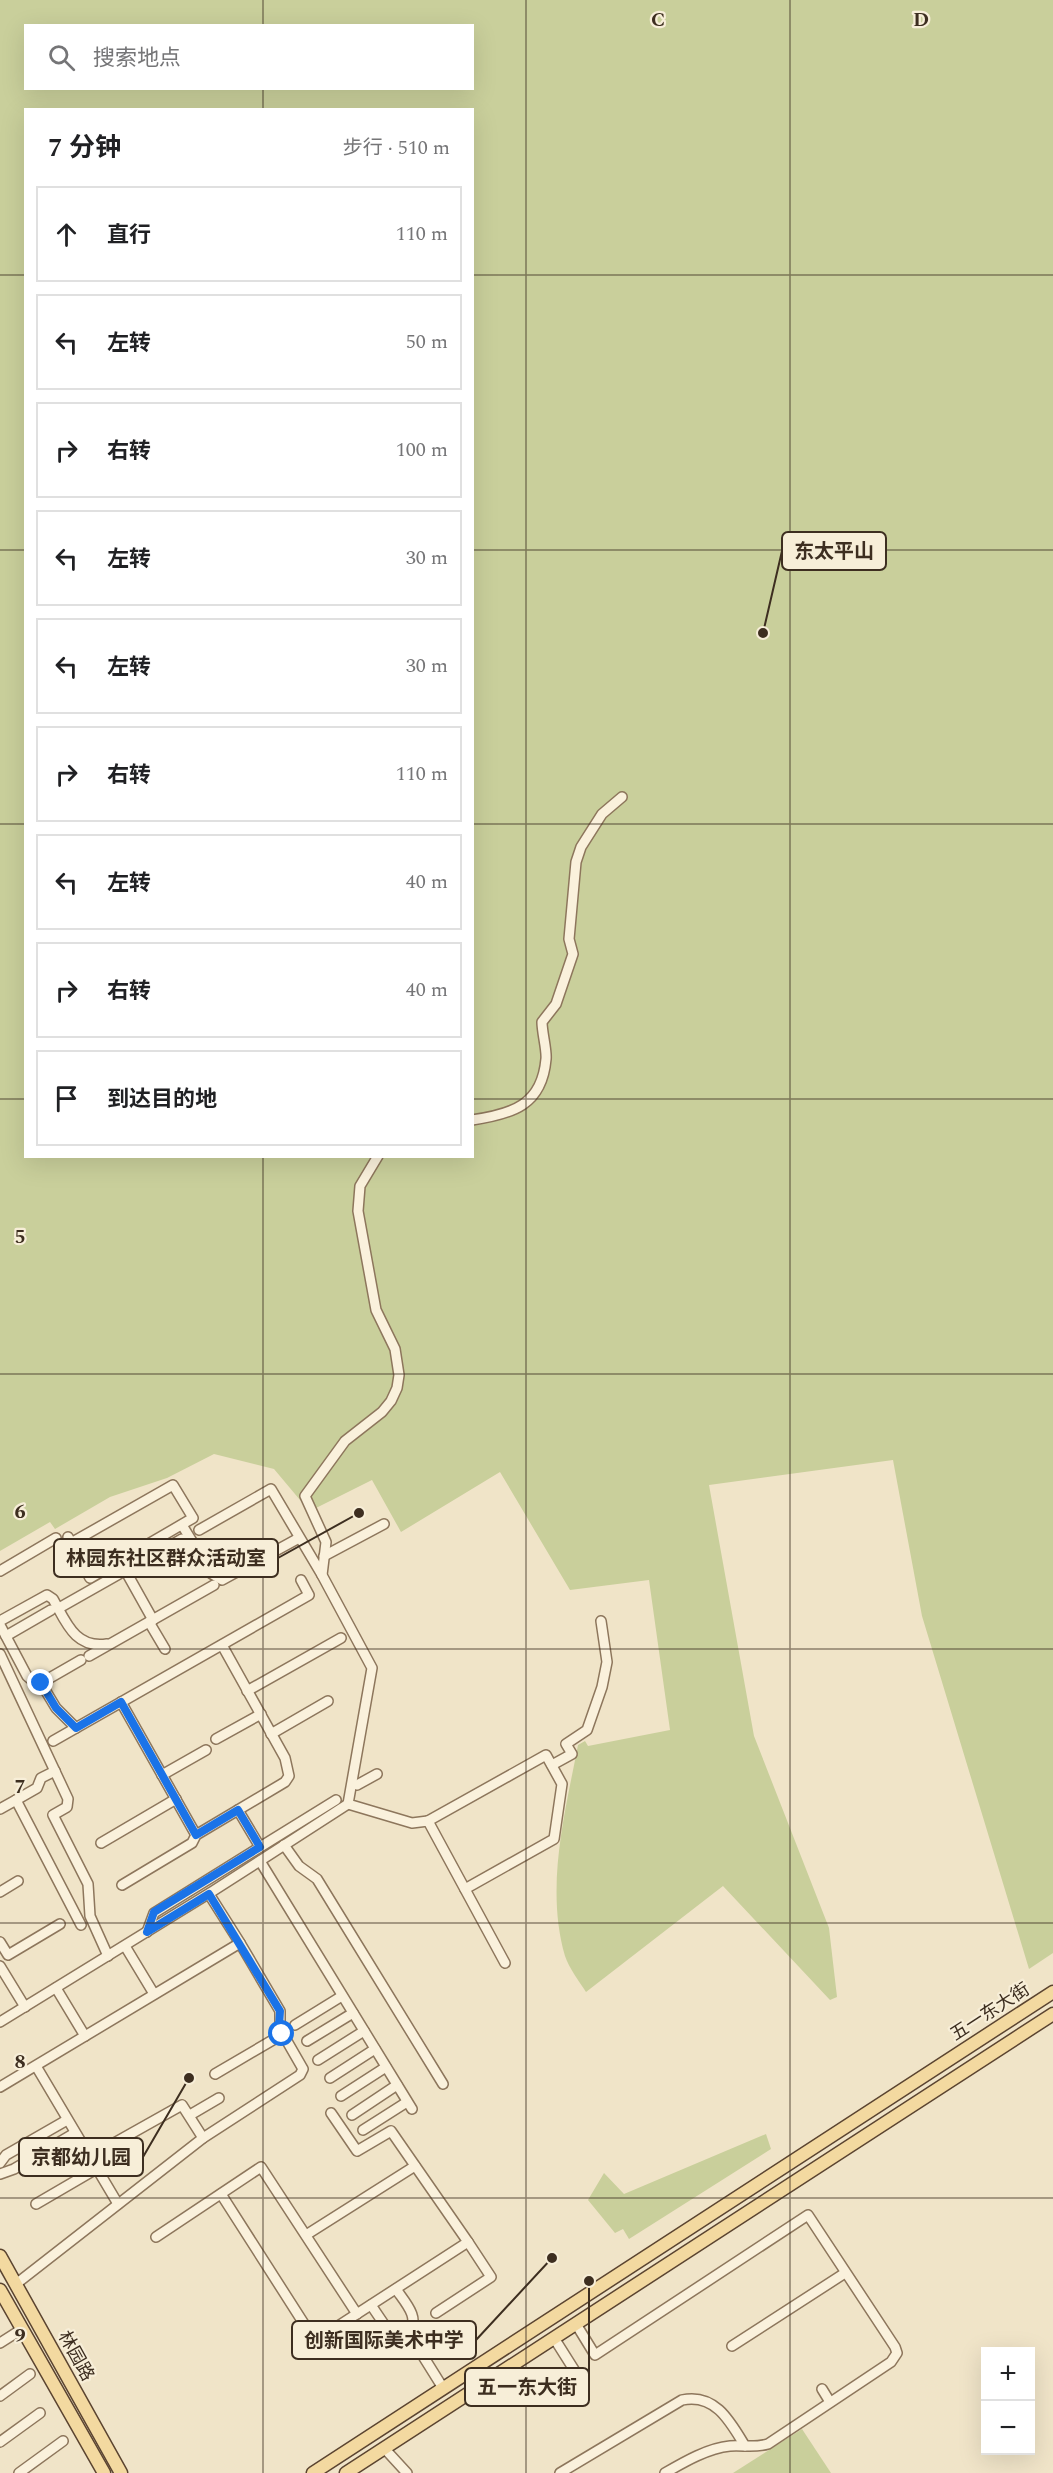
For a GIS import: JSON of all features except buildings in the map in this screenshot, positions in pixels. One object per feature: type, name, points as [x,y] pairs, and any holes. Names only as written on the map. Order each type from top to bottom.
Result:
[{"type":"main road","name":"五一东大街","points":[[313,2473],[1053,1992]]},
{"type":"main road","name":"五一东大街","points":[[346,2473],[1053,2013]]},
{"type":"main road","name":"林园路","points":[[0,2256],[121,2473]]},
{"type":"main road","name":"林园路","points":[[0,2290],[104,2473]]},
{"type":"street","points":[[474,1120],[495,1117],[522,1107],[537,1093],[546,1057],[542,1041],[542,1022],[556,1004],[573,954],[569,939],[576,862],[582,847],[602,814],[622,797]]},
{"type":"street","points":[[322,1575],[326,1542],[305,1496],[345,1441],[365,1427],[391,1401],[399,1375],[395,1349],[376,1310],[358,1211],[360,1186],[377,1158]]},
{"type":"street","points":[[173,1485],[193,1518],[182,1525],[90,1578],[69,1540],[173,1485]]},
{"type":"street","points":[[0,2022],[209,1894],[348,1804],[372,1668],[322,1575],[271,1489],[199,1530]]},
{"type":"street","points":[[324,1556],[384,1524]]},
{"type":"street","points":[[182,1525],[212,1574],[222,1580],[299,1538]]},
{"type":"street","points":[[0,1571],[56,1538]]},
{"type":"street","points":[[6,1636],[182,1539]]},
{"type":"street","points":[[120,1561],[122,1573],[165,1649]]},
{"type":"street","points":[[53,1741],[309,1595],[301,1580]]},
{"type":"street","points":[[111,1643],[93,1645],[78,1639],[55,1609],[53,1599],[47,1595],[0,1623],[27,1676],[34,1682],[41,1683],[214,1585]]},
{"type":"street","points":[[552,1765],[572,1754],[566,1744],[587,1730],[602,1687],[607,1662],[602,1621]]},
{"type":"street","points":[[248,1691],[340,1638]]},
{"type":"street","points":[[122,1885],[192,1843],[196,1835],[285,1782],[289,1776],[289,1765],[222,1645]]},
{"type":"street","points":[[0,1654],[70,1804],[53,1815],[88,1884],[90,1917],[108,1956]]},
{"type":"street","points":[[41,1683],[56,1708],[76,1728]]},
{"type":"street","points":[[271,1734],[328,1701]]},
{"type":"street","points":[[121,1702],[196,1835]]},
{"type":"street","points":[[216,1739],[261,1714]]},
{"type":"street","points":[[162,1775],[206,1750]]},
{"type":"street","points":[[348,1804],[412,1823],[428,1821],[546,1755],[562,1784],[554,1839],[465,1889]]},
{"type":"street","points":[[354,1770],[373,1776],[357,1785]]},
{"type":"street","points":[[0,1809],[37,1788],[41,1778],[55,1771]]},
{"type":"street","points":[[101,1843],[176,1799]]},
{"type":"street","points":[[16,1800],[81,1925]]},
{"type":"street","points":[[147,1932],[154,1912],[336,1800]]},
{"type":"street","points":[[238,1810],[260,1847]]},
{"type":"street","points":[[428,1821],[505,1963]]},
{"type":"street","points":[[284,1845],[299,1866],[317,1879],[442,2084]]},
{"type":"street","points":[[260,1861],[410,2106],[363,2130]]},
{"type":"street","points":[[0,1892],[18,1881]]},
{"type":"street","points":[[16,2284],[203,2138],[303,2072],[301,2064],[282,2034],[279,2026],[280,2011],[209,1894]]},
{"type":"street","points":[[25,2007],[0,1965],[8,1955],[60,1924]]},
{"type":"street","points":[[0,1942],[8,1955]]},
{"type":"street","points":[[0,2087],[240,1943]]},
{"type":"street","points":[[125,1946],[154,1995]]},
{"type":"street","points":[[56,1988],[85,2036]]},
{"type":"street","points":[[296,2025],[342,1996]]},
{"type":"street","points":[[307,2041],[353,2013]]},
{"type":"street","points":[[318,2060],[364,2031]]},
{"type":"street","points":[[215,2074],[282,2034]]},
{"type":"street","points":[[330,2078],[375,2049]]},
{"type":"street","points":[[36,2066],[118,2204]]},
{"type":"street","points":[[341,2096],[386,2067]]},
{"type":"street","points":[[352,2115],[397,2085]]},
{"type":"street","points":[[190,2115],[219,2098]]},
{"type":"street","points":[[109,2146],[182,2105],[203,2138]]},
{"type":"street","points":[[331,2113],[357,2151],[391,2131],[491,2277],[436,2313]]},
{"type":"street","points":[[0,2163],[6,2155],[67,2120]]},
{"type":"street","points":[[0,2174],[14,2169],[75,2133]]},
{"type":"street","points":[[306,2235],[415,2166]]},
{"type":"street","points":[[156,2237],[261,2167],[357,2314]]},
{"type":"street","points":[[36,2204],[96,2169]]},
{"type":"street","points":[[221,2194],[315,2341],[468,2242]]},
{"type":"street","points":[[576,2324],[595,2355],[808,2215],[897,2353],[891,2362],[768,2444],[758,2447],[727,2446],[701,2455],[665,2473]]},
{"type":"street","points":[[732,2346],[845,2273]]},
{"type":"street","points":[[371,2305],[390,2333],[399,2335],[408,2332],[413,2324],[413,2314],[396,2289]]},
{"type":"street","points":[[0,2343],[22,2329]]},
{"type":"street","points":[[408,2332],[443,2388]]},
{"type":"street","points":[[554,2338],[578,2376]]},
{"type":"street","points":[[0,2396],[30,2374]]},
{"type":"street","points":[[822,2389],[830,2402]]},
{"type":"street","points":[[560,2473],[682,2400],[692,2398],[701,2399],[720,2410],[745,2446]]},
{"type":"street","points":[[0,2442],[40,2413]]},
{"type":"street","points":[[19,2473],[63,2441]]},
{"type":"street","points":[[384,2448],[407,2473]]},
{"type":"green space","points":[[0,0],[1053,0],[1053,1953],[1029,1969],[922,1616],[893,1460],[709,1485],[754,1736],[829,1928],[837,1997],[830,2000],[723,1886],[586,1992],[574,1974],[565,1956],[559,1930],[557,1877],[563,1823],[578,1745],[585,1741],[588,1746],[670,1730],[649,1580],[570,1590],[500,1472],[401,1532],[372,1480],[316,1508],[300,1500],[274,1469],[214,1454],[167,1478],[110,1497],[55,1529],[50,1522],[0,1551]]},
{"type":"green space","points":[[766,2134],[771,2149],[629,2239],[623,2229],[615,2233],[588,2200],[604,2173],[624,2194]]},
{"type":"green space","points":[[802,2429],[831,2473],[733,2473]]},
{"type":"place","name":"东太平山","points":[[763,633]]},
{"type":"place","name":"林园东社区群众活动室","points":[[359,1513]]},
{"type":"place","name":"京都幼儿园","points":[[189,2078]]},
{"type":"place","name":"创新国际美术中学","points":[[552,2258]]},
{"type":"place","name":"五一东大街","points":[[589,2281]]},
{"type":"route","points":[[41,1683],[56,1708],[76,1728],[121,1702],[196,1835],[238,1810],[260,1847],[154,1912],[147,1932],[209,1894],[280,2011],[279,2026],[282,2034]]}]
